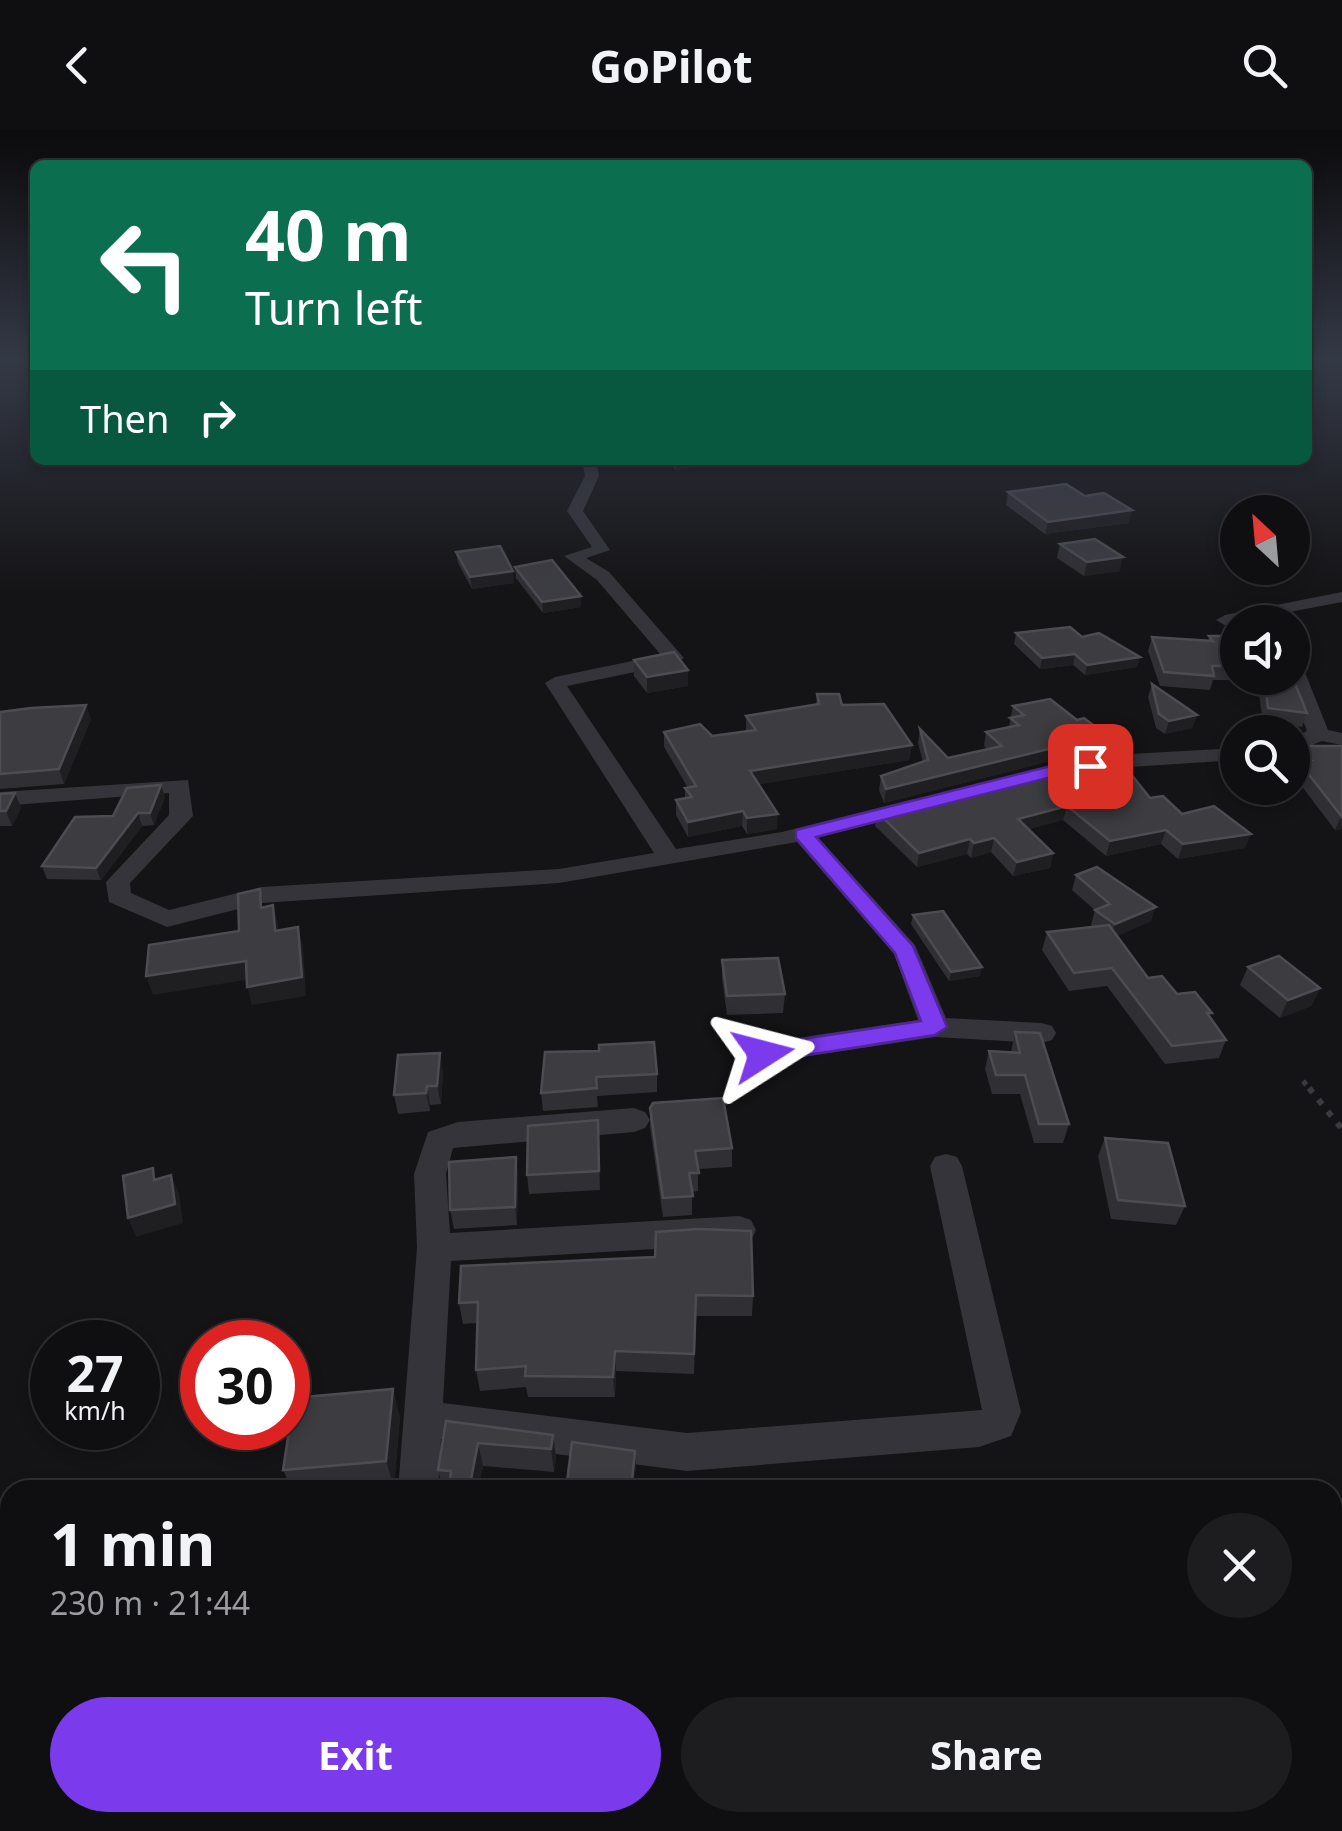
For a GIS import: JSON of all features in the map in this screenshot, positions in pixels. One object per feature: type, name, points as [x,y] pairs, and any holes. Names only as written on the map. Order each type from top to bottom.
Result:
[{"type":"street","points":[[590,465],[592,476],[575,510],[602,550],[572,556],[603,576],[674,658],[554,683],[669,858]]},
{"type":"street","points":[[1298,605],[1342,596]]},
{"type":"street","points":[[1304,695],[1319,734]]},
{"type":"street","points":[[1310,739],[1319,734],[1342,740]]},
{"type":"street","points":[[996,786],[1067,768],[1220,754]]},
{"type":"street","points":[[0,800],[180,785],[181,816],[118,882],[118,898],[167,920],[262,896],[559,876],[802,834],[938,800]]},
{"type":"street","points":[[802,834],[906,951],[935,1027]]},
{"type":"street","points":[[763,1054],[935,1027],[1042,1033]]},
{"type":"street","points":[[418,1480],[434,1248],[430,1174],[439,1140],[458,1134],[634,1120]]},
{"type":"street","points":[[420,1418],[687,1452],[978,1429],[997,1423],[1002,1412],[946,1166]]},
{"type":"street","points":[[434,1248],[740,1230]]},
{"type":"path","points":[[1303,1080],[1342,1130]]},
{"type":"building","points":[[1066,484],[1085,496],[1104,493],[1132,510],[1048,522],[1008,492]]},
{"type":"building","points":[[1095,539],[1123,557],[1087,562],[1060,544]]},
{"type":"building","points":[[500,546],[513,571],[470,577],[456,552]]},
{"type":"building","points":[[552,560],[581,596],[542,602],[515,567]]},
{"type":"building","points":[[1070,627],[1082,637],[1099,633],[1140,657],[1087,665],[1075,654],[1042,658],[1016,633]]},
{"type":"building","points":[[1209,636],[1220,636],[1220,666],[1212,666],[1214,676],[1164,672],[1152,637],[1213,641]]},
{"type":"building","points":[[674,652],[688,670],[647,677],[634,660]]},
{"type":"building","points":[[1152,684],[1197,715],[1169,721],[1159,714]]},
{"type":"building","points":[[817,694],[839,694],[842,705],[884,704],[912,745],[750,771],[778,814],[747,818],[743,811],[688,822],[676,800],[692,797],[685,788],[696,786],[664,732],[700,724],[712,736],[756,730],[746,716],[819,704]]},
{"type":"building","points":[[1266,695],[1300,695],[1307,713],[1268,708]]},
{"type":"building","points":[[1050,699],[1077,720],[1084,718],[1112,739],[1069,744],[886,789],[881,776],[928,760],[920,729],[948,758],[1002,746],[986,732],[1019,725],[1010,718],[1024,715],[1013,706]]},
{"type":"building","points":[[86,705],[59,769],[0,774],[0,712]]},
{"type":"building","points":[[1310,746],[1342,746],[1342,817],[1310,776]]},
{"type":"building","points":[[1119,759],[1150,798],[1163,796],[1182,814],[1214,806],[1251,834],[1183,844],[1166,830],[1110,841],[1067,806],[1018,819],[1053,853],[1017,862],[994,838],[974,843],[970,839],[919,853],[877,812],[1029,775]]},
{"type":"building","points":[[161,785],[150,813],[138,813],[96,868],[42,866],[75,817],[113,816],[127,788]]},
{"type":"building","points":[[15,793],[6,811],[0,811],[0,794]]},
{"type":"building","points":[[1097,867],[1156,907],[1115,924],[1095,910],[1110,904],[1076,875]]},
{"type":"building","points":[[260,889],[261,908],[273,905],[275,931],[298,927],[302,977],[247,987],[246,961],[146,976],[149,945],[239,931],[238,894]]},
{"type":"building","points":[[943,911],[982,967],[951,972],[913,915]]},
{"type":"building","points":[[1109,925],[1148,978],[1162,976],[1177,994],[1195,992],[1226,1040],[1172,1046],[1112,968],[1074,973],[1047,932]]},
{"type":"building","points":[[1279,956],[1320,988],[1288,1000],[1248,967]]},
{"type":"building","points":[[778,958],[785,994],[727,996],[722,960]]},
{"type":"building","points":[[1015,1032],[1040,1033],[1069,1124],[1039,1124],[1025,1075],[996,1075],[989,1051],[1020,1053]]},
{"type":"building","points":[[654,1042],[657,1074],[596,1077],[597,1088],[541,1093],[545,1052],[599,1051],[599,1045]]},
{"type":"building","points":[[440,1053],[437,1086],[427,1086],[426,1093],[394,1095],[398,1055]]},
{"type":"building","points":[[723,1098],[732,1148],[695,1151],[699,1173],[689,1173],[693,1196],[663,1198],[650,1108],[653,1103]]},
{"type":"building","points":[[598,1120],[599,1171],[527,1175],[528,1126]]},
{"type":"building","points":[[1105,1138],[1168,1143],[1185,1206],[1118,1200]]},
{"type":"building","points":[[516,1157],[515,1207],[450,1210],[449,1162]]},
{"type":"building","points":[[153,1168],[154,1180],[171,1175],[175,1204],[128,1218],[123,1176]]},
{"type":"building","points":[[751,1231],[753,1296],[696,1295],[694,1354],[615,1351],[613,1377],[525,1376],[526,1366],[476,1370],[478,1302],[459,1303],[461,1266],[655,1257],[656,1232]]},
{"type":"building","points":[[393,1389],[386,1461],[283,1470],[286,1450],[310,1450],[310,1397]]},
{"type":"building","points":[[446,1421],[553,1435],[551,1449],[478,1443],[471,1480],[450,1480],[451,1471],[438,1470]]},
{"type":"building","points":[[572,1442],[635,1451],[632,1480],[567,1480]]},
{"type":"route","points":[[763,1054],[935,1027],[906,951],[802,834],[1067,768],[1090,766]]}]
